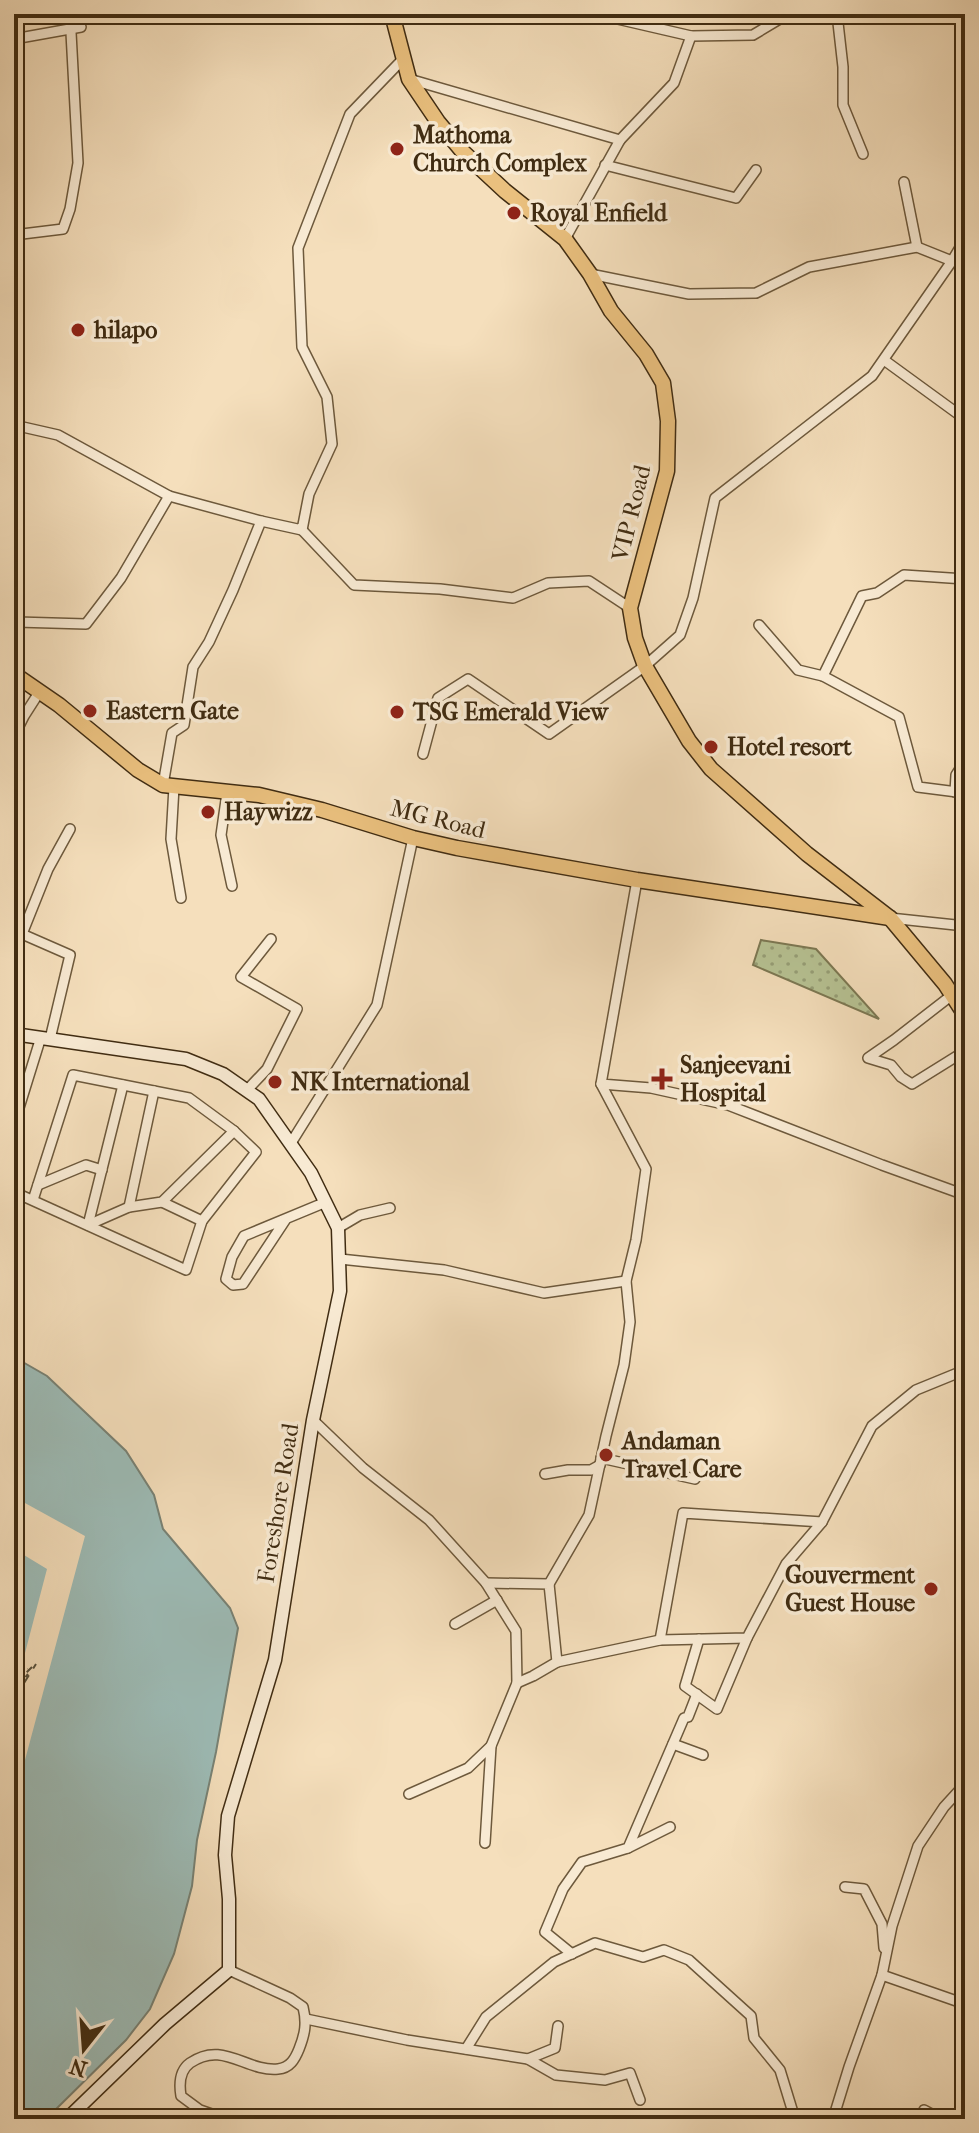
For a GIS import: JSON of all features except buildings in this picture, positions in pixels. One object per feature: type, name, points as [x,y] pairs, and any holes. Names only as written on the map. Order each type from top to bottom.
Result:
[{"type":"main road","name":"VIP Road","points":[[392,14],[409,79],[438,122],[463,152],[505,191],[565,239],[611,311],[646,354],[663,383],[668,421],[667,471],[630,608],[635,638],[645,666],[689,741],[711,769],[807,854],[890,918],[965,1015]]},
{"type":"main road","name":"MG Road","points":[[14,674],[40,691],[138,770],[169,786],[259,795],[457,848],[637,880],[890,918]]},
{"type":"main road","name":"Foreshore Road","points":[[14,1034],[186,1059],[223,1074],[259,1099],[311,1173],[338,1228],[340,1291],[313,1420],[275,1660],[228,1816],[225,1855],[229,1899],[229,1970]]},
{"type":"main road","points":[[67,2119],[165,2024],[229,1970]]},
{"type":"street","points":[[14,235],[63,229],[70,209],[78,163],[70,14]]},
{"type":"street","points":[[596,14],[691,36],[753,35],[788,14]]},
{"type":"street","points":[[837,14],[843,67],[843,105],[863,154]]},
{"type":"street","points":[[14,39],[81,27]]},
{"type":"street","points":[[565,239],[620,140],[674,83],[691,36]]},
{"type":"street","points":[[302,530],[309,494],[332,444],[327,397],[302,347],[298,248],[350,114],[402,60]]},
{"type":"street","points":[[409,79],[620,140]]},
{"type":"street","points":[[605,165],[736,198],[756,170]]},
{"type":"street","points":[[904,182],[917,247]]},
{"type":"street","points":[[423,754],[438,698],[468,679],[549,734],[645,666],[680,635],[693,598],[715,498],[872,376],[965,239]]},
{"type":"street","points":[[590,274],[689,294],[756,293],[809,267],[917,247],[952,261],[965,255]]},
{"type":"street","points":[[884,360],[965,419]]},
{"type":"street","points":[[14,425],[58,435],[169,496],[302,530],[354,585],[440,589],[513,598],[548,583],[589,581],[630,608]]},
{"type":"street","points":[[14,625],[17,622],[86,624],[121,578],[169,496]]},
{"type":"street","points":[[181,898],[171,839],[169,786],[172,733],[184,725],[193,667],[209,642],[261,521]]},
{"type":"street","points":[[823,676],[862,596],[877,593],[904,575],[965,579]]},
{"type":"street","points":[[759,625],[798,670],[823,676],[899,717],[918,787],[960,792],[956,775],[965,761]]},
{"type":"street","points":[[14,736],[40,691]]},
{"type":"street","points":[[227,793],[221,835],[232,886]]},
{"type":"street","points":[[14,1124],[46,1038],[70,955],[22,934],[48,869],[70,829]]},
{"type":"street","points":[[291,1143],[377,1005],[413,838]]},
{"type":"street","points":[[557,1662],[549,1584],[589,1515],[624,1365],[630,1322],[626,1281],[636,1240],[646,1169],[601,1084],[637,880]]},
{"type":"street","points":[[890,918],[965,926]]},
{"type":"street","points":[[247,1090],[267,1069],[297,1009],[241,977],[271,939]]},
{"type":"street","points":[[952,995],[868,1058],[891,1065],[912,1084],[965,1051]]},
{"type":"street","points":[[14,1192],[186,1270],[202,1221],[256,1152],[234,1131],[189,1098],[73,1075],[33,1200]]},
{"type":"street","points":[[601,1084],[651,1088],[728,1105],[965,1195]]},
{"type":"street","points":[[88,1225],[123,1085]]},
{"type":"street","points":[[129,1207],[154,1091]]},
{"type":"street","points":[[162,1202],[234,1131]]},
{"type":"street","points":[[38,1185],[86,1165],[102,1170]]},
{"type":"street","points":[[88,1225],[129,1207],[162,1202],[202,1221]]},
{"type":"street","points":[[286,1219],[243,1284],[233,1285],[226,1279],[232,1257],[244,1236],[326,1202]]},
{"type":"street","points":[[338,1228],[360,1215],[390,1208]]},
{"type":"street","points":[[340,1259],[444,1270],[544,1293],[626,1281]]},
{"type":"street","points":[[699,1639],[685,1686],[717,1709],[747,1638],[786,1564],[822,1522],[872,1426],[916,1390],[965,1370]]},
{"type":"street","points":[[313,1420],[363,1468],[429,1520],[486,1583],[516,1631],[517,1683],[491,1746],[485,1843]]},
{"type":"street","points":[[545,1474],[591,1470],[600,1461]]},
{"type":"street","points":[[600,1461],[695,1479]]},
{"type":"street","points":[[660,1640],[683,1513],[822,1522]]},
{"type":"street","points":[[486,1583],[549,1584]]},
{"type":"street","points":[[455,1624],[497,1600]]},
{"type":"street","points":[[517,1683],[557,1662],[660,1640],[747,1638]]},
{"type":"street","points":[[628,1848],[697,1694]]},
{"type":"street","points":[[673,1744],[703,1755]]},
{"type":"street","points":[[409,1794],[468,1768],[491,1746]]},
{"type":"street","points":[[833,2119],[882,1975],[892,1926],[918,1846],[944,1807],[965,1784]]},
{"type":"street","points":[[572,1954],[545,1932],[563,1889],[582,1862],[628,1848],[670,1827]]},
{"type":"street","points":[[845,1887],[864,1889],[882,1924],[885,1959]]},
{"type":"street","points":[[466,2049],[486,2017],[554,1962],[595,1943],[643,1957],[664,1950],[689,1960],[751,2016],[754,2038],[780,2070],[795,2119]]},
{"type":"street","points":[[226,2119],[200,2110],[181,2096],[179,2082],[186,2066],[203,2055],[224,2055],[265,2068],[281,2069],[293,2062],[305,2036],[306,2019],[303,2007],[290,1998],[229,1970]]},
{"type":"street","points":[[882,1975],[965,2004]]},
{"type":"street","points":[[306,2019],[407,2040],[528,2059],[556,2075],[605,2080],[630,2073],[640,2100]]},
{"type":"street","points":[[528,2059],[555,2048],[558,2026]]},
{"type":"street","points":[[924,2110],[941,2119]]},
{"type":"green space","points":[[761,940],[816,949],[879,1019],[753,965]]},
{"type":"water","points":[[14,1357],[47,1376],[126,1451],[154,1495],[163,1529],[230,1608],[238,1628],[197,1840],[192,1886],[174,1954],[150,2009],[126,2040],[46,2119],[14,2119]]},
{"type":"pier","points":[[14,1497],[85,1536],[14,1801],[14,1695],[47,1569],[14,1549]]},
{"type":"ferry route","points":[[14,1699],[36,1664]]},
{"type":"ferry route","points":[[14,1685],[32,1667]]},
{"type":"ferry route","points":[[14,1681],[28,1669]]},
{"type":"ferry route","points":[[14,1691],[28,1674]]},
{"type":"ferry route","points":[[14,1683],[20,1678]]},
{"type":"ferry route","points":[[14,1688],[22,1680]]},
{"type":"ferry route","points":[[14,1695],[21,1684]]},
{"type":"place","name":"Mathoma Church Complex","points":[[397,149]]},
{"type":"place","name":"Royal Enfield","points":[[514,213]]},
{"type":"place","name":"hilapo","points":[[78,330]]},
{"type":"place","name":"Eastern Gate","points":[[90,711]]},
{"type":"place","name":"TSG Emerald View","points":[[397,712]]},
{"type":"place","name":"Hotel resort","points":[[711,747]]},
{"type":"place","name":"Haywizz","points":[[208,812]]},
{"type":"place","name":"Sanjeevani Hospital","points":[[662,1079]]},
{"type":"place","name":"NK International","points":[[275,1082]]},
{"type":"place","name":"Andaman Travel Care","points":[[606,1455]]},
{"type":"place","name":"Gouverment Guest House","points":[[931,1589]]}]
